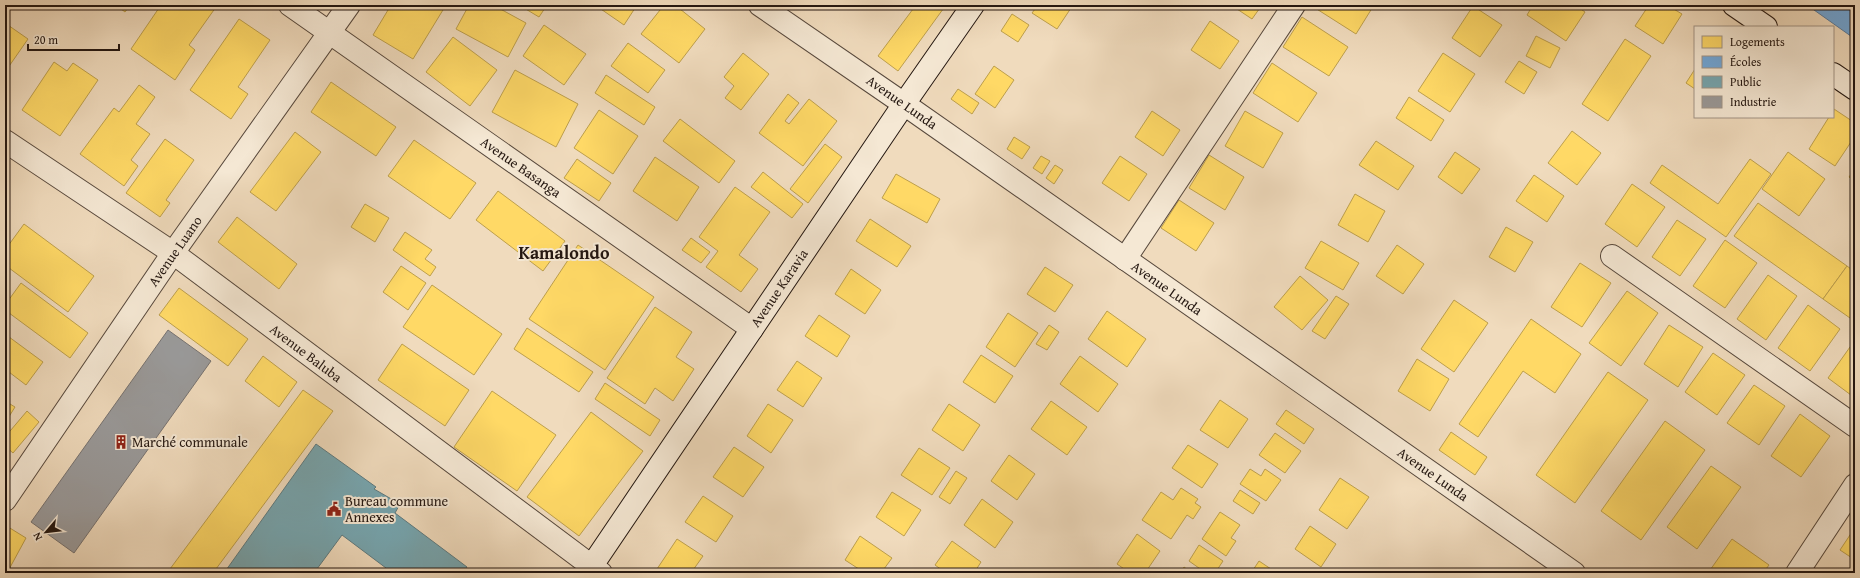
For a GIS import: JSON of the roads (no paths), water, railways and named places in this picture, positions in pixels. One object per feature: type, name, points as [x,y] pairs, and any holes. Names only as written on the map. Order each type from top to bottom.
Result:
[{"type":"street","name":"Avenue Basanga","points":[[290,5],[752,329]]},
{"type":"street","name":"Avenue Luano","points":[[5,500],[173,253],[348,5]]},
{"type":"street","name":"Avenue Lunda","points":[[760,5],[904,104],[1574,573]]},
{"type":"street","name":"Avenue Karavia","points":[[594,571],[752,329],[904,104],[973,5]]},
{"type":"street","points":[[1125,259],[1294,5]]},
{"type":"street","points":[[1734,5],[1765,26]]},
{"type":"street","points":[[1834,75],[1855,89]]},
{"type":"street","name":"Avenue Baluba","points":[[5,141],[173,253],[594,571]]},
{"type":"street","points":[[1612,256],[1855,426]]},
{"type":"street","points":[[1796,573],[1855,485]]},
{"type":"place","name":"Marché communale","points":[[121,442]]},
{"type":"place","name":"Bureau commune Annexes","points":[[334,509]]},
{"type":"district","name":"Kamalondo","points":[[564,252]]}]
